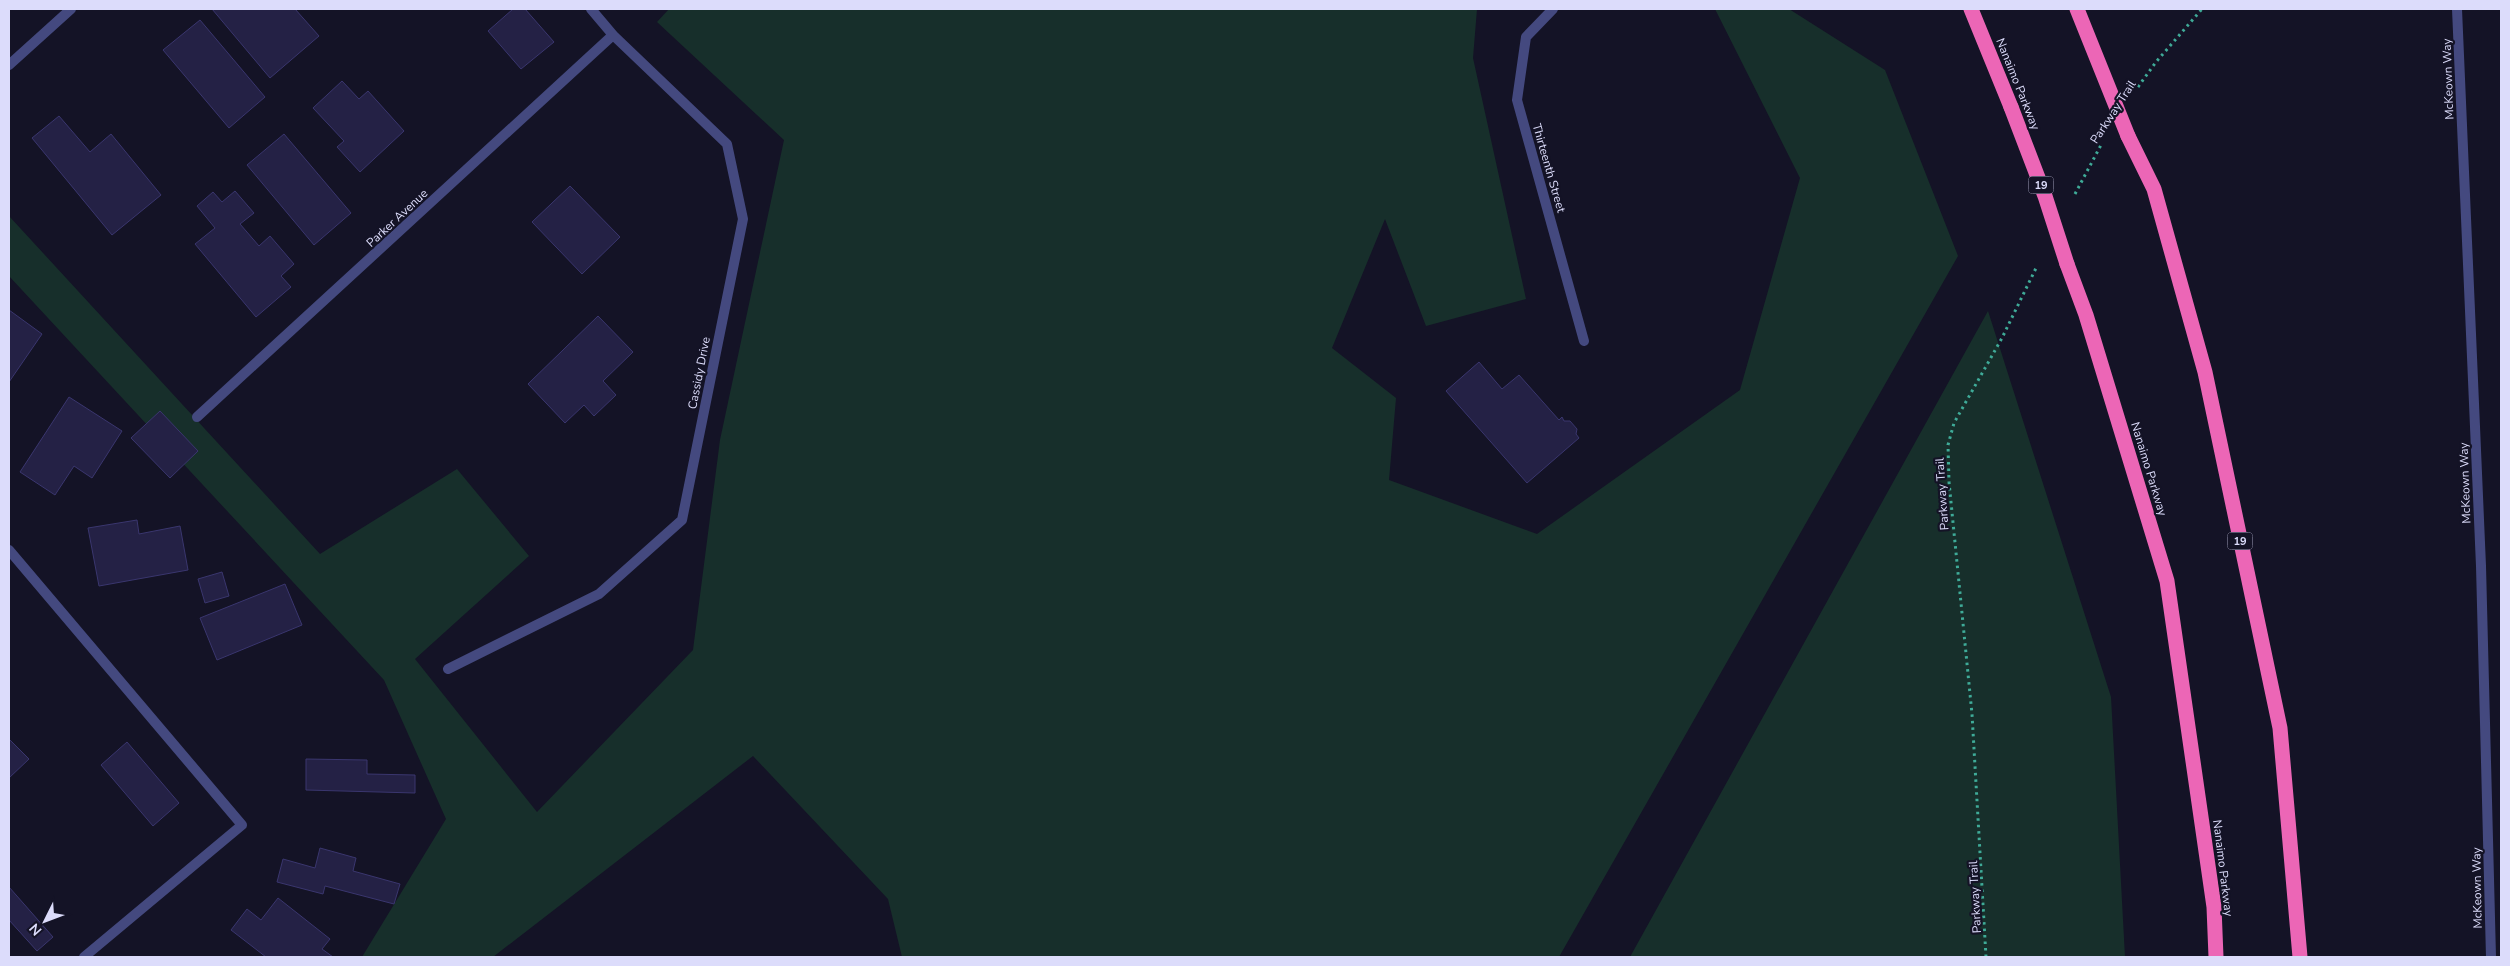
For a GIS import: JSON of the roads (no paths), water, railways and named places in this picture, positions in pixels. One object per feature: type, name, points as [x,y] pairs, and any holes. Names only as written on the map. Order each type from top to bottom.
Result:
[{"type":"highway","name":"Nanaimo Parkway","points":[[1971,9],[2045,196],[2086,316],[2167,580],[2214,907],[2216,957]]},
{"type":"highway","name":"19","points":[[2077,9],[2128,136],[2154,189],[2205,372],[2280,728],[2300,957]]},
{"type":"street","points":[[9,64],[71,9]]},
{"type":"street","name":"Cassidy Drive","points":[[448,669],[599,594],[682,520],[743,219],[727,144],[613,35],[591,9]]},
{"type":"street","name":"Thirteenth Street","points":[[1553,9],[1526,38],[1517,100],[1584,341]]},
{"type":"street","name":"McKeown Way","points":[[2457,9],[2481,566],[2491,957]]},
{"type":"street","name":"Parker Avenue","points":[[197,417],[613,35]]},
{"type":"street","points":[[9,550],[242,825],[84,957]]}]
